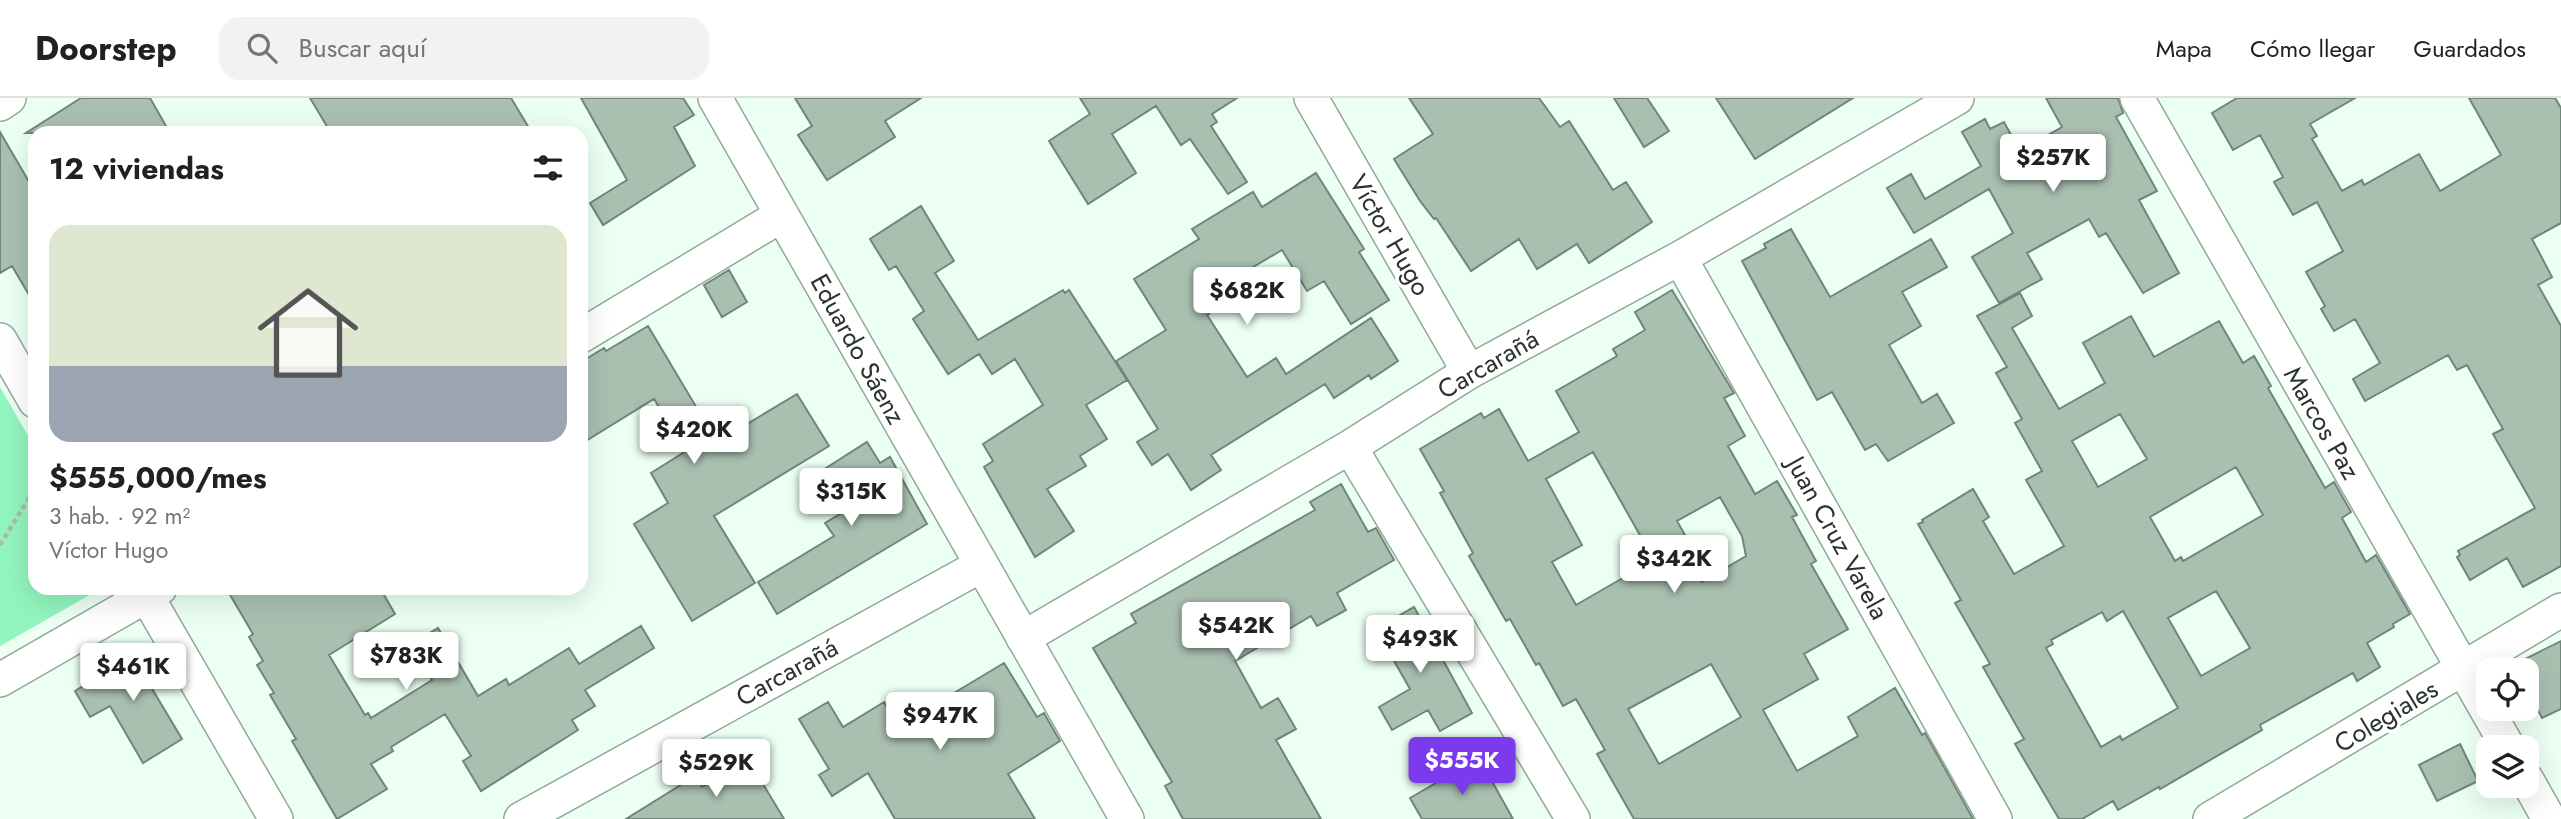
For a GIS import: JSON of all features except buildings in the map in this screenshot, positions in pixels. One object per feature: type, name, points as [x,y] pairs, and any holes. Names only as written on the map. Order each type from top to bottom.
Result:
[{"type":"street","points":[[0,104],[9,98]]},
{"type":"street","name":"Eduardo Sáenz","points":[[715,98],[1126,819]]},
{"type":"street","name":"Víctor Hugo","points":[[1311,98],[1469,372]]},
{"type":"street","name":"Carcarañá","points":[[1023,638],[1350,447],[1469,372],[1681,258],[1957,98]]},
{"type":"street","name":"Marcos Paz","points":[[2137,98],[2501,735]]},
{"type":"street","points":[[588,332],[782,215]]},
{"type":"street","name":"Juan Cruz Varela","points":[[1681,258],[1995,819]]},
{"type":"street","points":[[0,340],[28,389]]},
{"type":"street","points":[[1350,447],[1573,819]]},
{"type":"street","name":"Carcarañá","points":[[521,819],[980,566]]},
{"type":"street","points":[[0,680],[143,595]]},
{"type":"street","points":[[152,595],[276,819]]},
{"type":"street","name":"Colegiales","points":[[2210,819],[2561,610]]},
{"type":"street","points":[[2537,798],[2549,819]]},
{"type":"path","points":[[0,545],[28,499]]},
{"type":"green space","points":[[0,387],[28,436],[28,595],[90,595],[0,646]]}]
